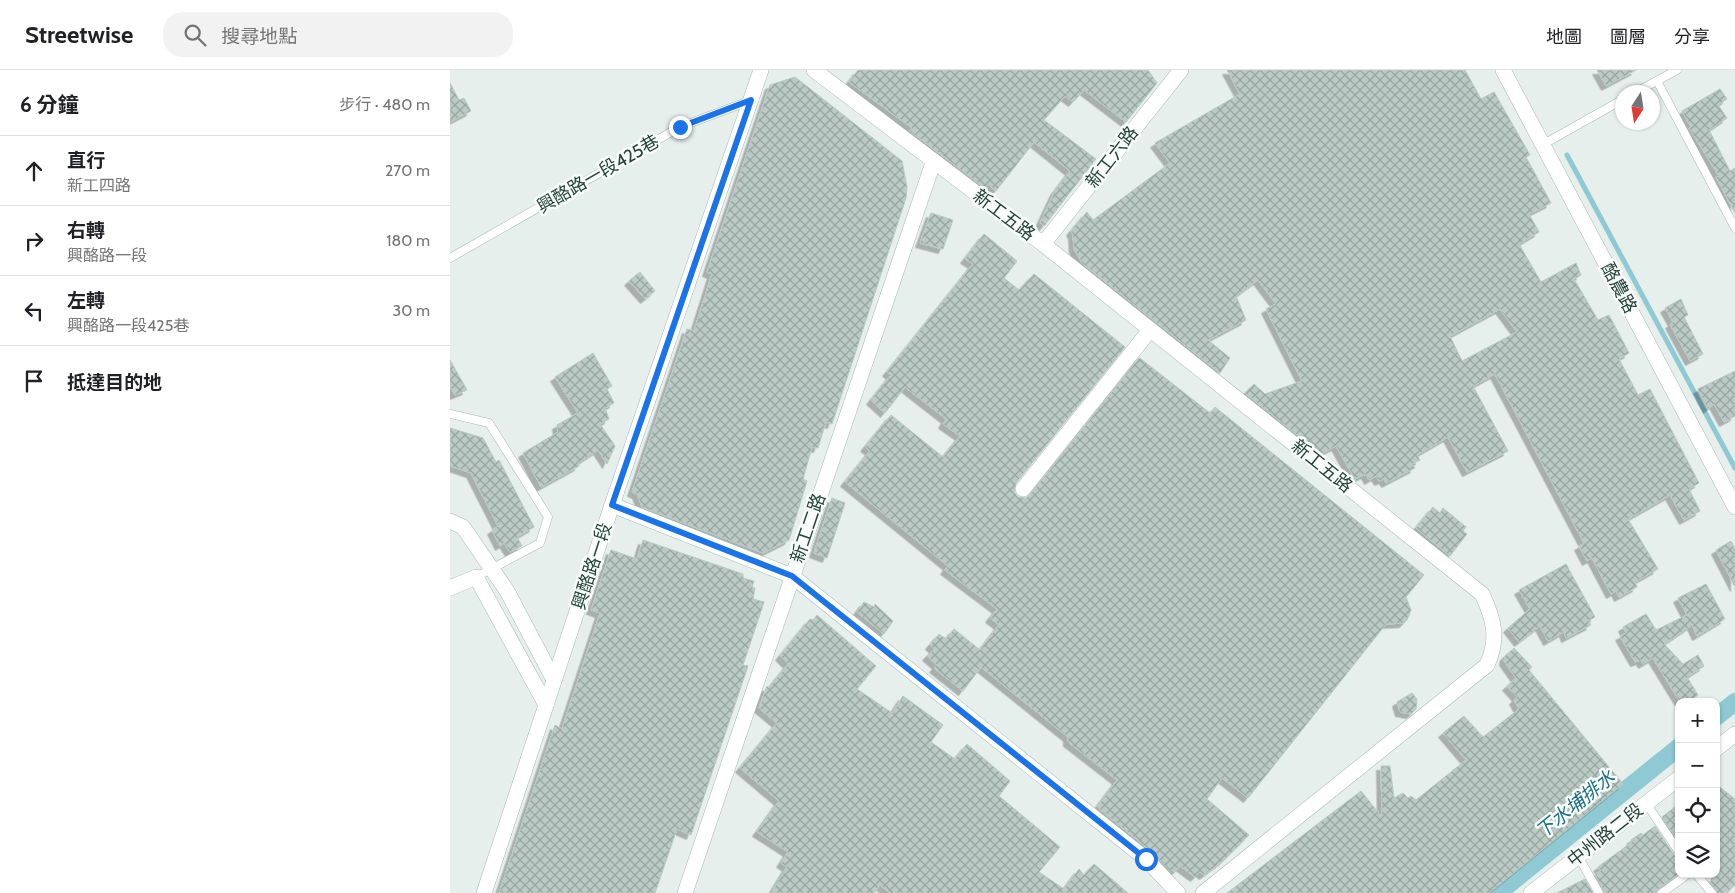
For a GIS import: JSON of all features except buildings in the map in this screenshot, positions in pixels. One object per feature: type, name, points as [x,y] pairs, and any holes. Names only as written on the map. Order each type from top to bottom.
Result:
[{"type":"street","name":"興酪路一段","points":[[484,893],[612,505],[760,70]]},
{"type":"street","name":"新工五路","points":[[814,70],[1043,244],[1482,594],[1492,615],[1496,637],[1493,653],[1488,665],[1204,893]]},
{"type":"street","name":"新工六路","points":[[1043,244],[1181,70]]},
{"type":"street","name":"酪農路","points":[[1503,70],[1735,507]]},
{"type":"street","name":"新工二路","points":[[685,893],[933,162]]},
{"type":"street","points":[[1023,489],[1150,330]]},
{"type":"street","points":[[612,505],[792,576],[1146,859],[1178,893]]},
{"type":"street","points":[[450,521],[463,527],[507,592],[554,680]]},
{"type":"street","points":[[450,588],[476,577],[546,705]]},
{"type":"street","points":[[1720,746],[1735,734]]},
{"type":"street","name":"中州路二段","points":[[1531,893],[1675,781]]},
{"type":"lane","points":[[1649,85],[1677,70]]},
{"type":"lane","points":[[1657,81],[1735,228]]},
{"type":"lane","name":"興酪路一段425巷","points":[[450,258],[680,127],[751,100]]},
{"type":"lane","points":[[1542,145],[1615,104]]},
{"type":"lane","points":[[450,414],[488,423],[548,517],[540,543],[476,577]]},
{"type":"lane","points":[[1646,803],[1675,846]]},
{"type":"lane","points":[[1578,856],[1599,893]]},
{"type":"lane","points":[[1662,893],[1683,878]]},
{"type":"lane","points":[[1699,878],[1712,893]]},
{"type":"waterway","points":[[1567,155],[1735,468]]},
{"type":"waterway","name":"下水埔排水","points":[[1720,714],[1735,702]]},
{"type":"waterway","name":"下水埔排水","points":[[1498,893],[1675,750]]},
{"type":"route","points":[[680,127],[751,100],[612,505],[792,576],[1146,859]]}]
